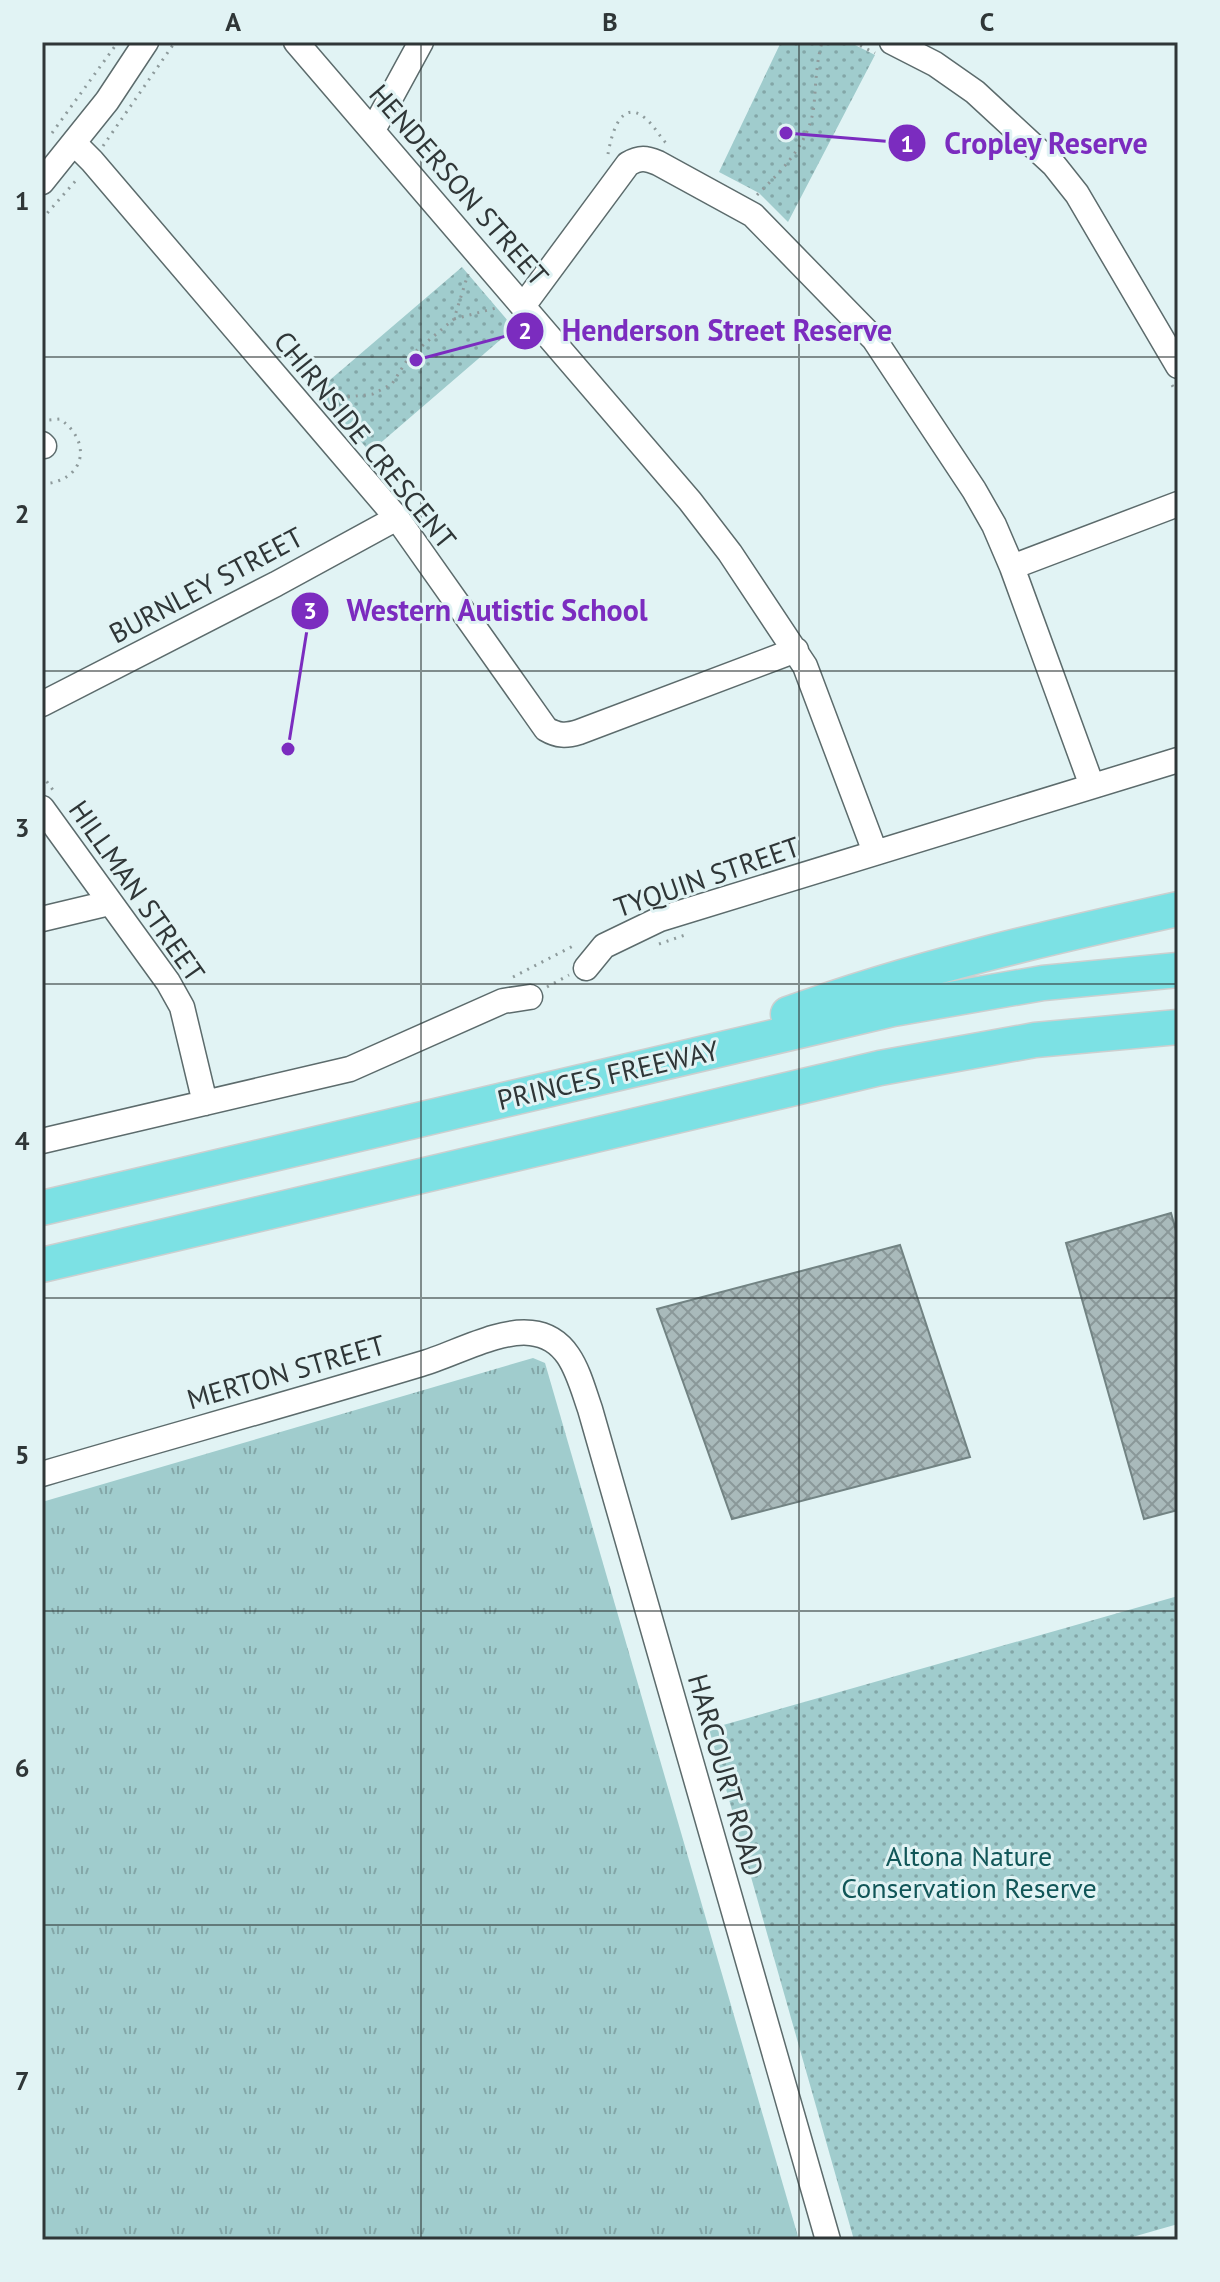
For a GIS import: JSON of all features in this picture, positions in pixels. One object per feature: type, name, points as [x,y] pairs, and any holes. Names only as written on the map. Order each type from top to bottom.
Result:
[{"type":"highway","points":[[648,1066],[842,994],[952,961],[1178,909]]},
{"type":"highway","name":"PRINCES FREEWAY","points":[[42,1208],[951,997],[1094,977],[1178,970]]},
{"type":"highway","name":"PRINCES FREEWAY","points":[[42,1265],[905,1063],[1035,1040],[1178,1027]]},
{"type":"street","points":[[42,182],[63,138],[107,101],[146,42]]},
{"type":"street","name":"HENDERSON STREET","points":[[296,42],[709,524],[796,650],[818,694],[875,852]]},
{"type":"street","points":[[373,130],[421,42]]},
{"type":"street","points":[[887,49],[935,64],[975,92],[1054,165],[1077,194],[1174,374]]},
{"type":"street","name":"CHIRNSIDE CRESCENT","points":[[63,138],[92,161],[397,518],[537,719],[555,734],[579,732],[796,650]]},
{"type":"street","points":[[523,306],[628,164],[637,159],[646,158],[658,163],[753,215],[874,339],[974,490],[1012,567],[1092,786]]},
{"type":"street","points":[[1012,567],[1178,504]]},
{"type":"street","name":"BURNLEY STREET","points":[[42,704],[397,518]]},
{"type":"street","name":"TYQUIN STREET","points":[[586,968],[604,946],[660,919],[1178,760]]},
{"type":"street","name":"HILLMAN STREET","points":[[42,808],[168,982],[182,1007],[205,1103]]},
{"type":"street","points":[[42,919],[109,903]]},
{"type":"street","points":[[42,1141],[350,1069],[503,1001],[530,997]]},
{"type":"street","name":"MERTON STREET","points":[[42,1474],[425,1363],[513,1333],[547,1337]]},
{"type":"street","name":"HARCOURT ROAD","points":[[547,1337],[563,1348],[575,1364],[590,1409],[828,2240]]},
{"type":"path","points":[[63,138],[118,42]]},
{"type":"path","points":[[42,219],[92,161],[175,42]]},
{"type":"path","points":[[757,195],[788,164],[807,132],[814,107],[815,70],[822,42]]},
{"type":"path","points":[[853,42],[887,49]]},
{"type":"path","points":[[607,159],[614,125],[628,114],[643,116],[670,147]]},
{"type":"path","points":[[454,319],[469,271],[477,280]]},
{"type":"path","points":[[331,411],[321,400],[384,390],[392,384],[409,357],[454,319],[500,307],[492,298]]},
{"type":"path","points":[[1174,374],[1178,395]]},
{"type":"path","points":[[42,417],[60,419],[70,426],[80,444],[80,456],[77,470],[67,479],[42,484]]},
{"type":"path","points":[[530,997],[586,968]]},
{"type":"green space","points":[[781,42],[849,42],[875,55],[788,222],[759,193],[719,172]]},
{"type":"green space","points":[[462,267],[514,328],[370,452],[317,391]]},
{"type":"green space","points":[[533,1358],[545,1363],[799,2240],[42,2240],[42,1502]]},
{"type":"green space","name":"Altona Nature Conservation Reserve","points":[[1178,1596],[1178,2224],[1122,2240],[854,2240],[709,1729]]},
{"type":"building","points":[[1171,1213],[1178,1238],[1178,1510],[1144,1519],[1066,1243]]},
{"type":"building","points":[[900,1245],[970,1457],[732,1519],[657,1309]]},
{"type":"place","name":"Cropley Reserve","points":[[786,133]]},
{"type":"place","name":"Henderson Street Reserve","points":[[416,360]]},
{"type":"place","name":"Western Autistic School","points":[[288,749]]}]
